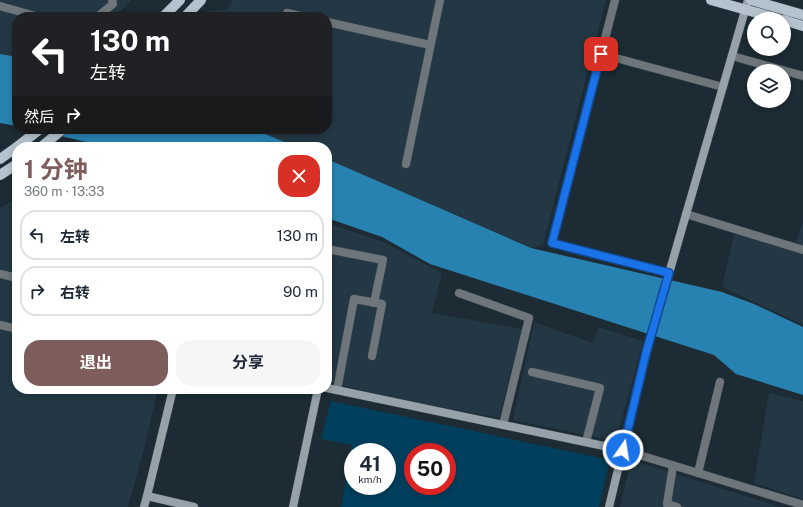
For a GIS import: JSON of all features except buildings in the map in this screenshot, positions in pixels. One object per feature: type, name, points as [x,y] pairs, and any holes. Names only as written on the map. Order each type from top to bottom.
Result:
[{"type":"main road","points":[[168,12],[180,0]]},
{"type":"main road","points":[[190,12],[201,0]]},
{"type":"main road","points":[[711,0],[746,5],[762,12]]},
{"type":"main road","points":[[752,0],[803,15]]},
{"type":"main road","points":[[791,22],[803,26]]},
{"type":"main road","points":[[23,142],[34,134]]},
{"type":"main road","points":[[47,142],[57,134]]},
{"type":"main road","points":[[0,159],[12,150]]},
{"type":"main road","points":[[0,175],[12,167]]},
{"type":"street","points":[[103,12],[113,4],[112,0]]},
{"type":"street","points":[[406,164],[440,0]]},
{"type":"street","points":[[615,0],[552,243],[669,273]]},
{"type":"street","points":[[609,507],[646,353],[746,5]]},
{"type":"street","points":[[0,6],[21,12]]},
{"type":"street","points":[[332,23],[430,45]]},
{"type":"street","points":[[601,54],[723,87]]},
{"type":"street","points":[[732,56],[803,76]]},
{"type":"street","points":[[686,214],[803,250]]},
{"type":"street","points":[[332,250],[383,260],[374,303]]},
{"type":"street","points":[[0,274],[12,277]]},
{"type":"street","points":[[459,293],[529,318],[503,425]]},
{"type":"street","points":[[338,390],[354,298],[382,304],[372,356]]},
{"type":"street","points":[[0,325],[12,328]]},
{"type":"street","points":[[532,372],[600,388],[586,442]]},
{"type":"street","points":[[698,473],[720,382]]},
{"type":"street","points":[[332,389],[623,450],[803,505]]},
{"type":"street","points":[[144,507],[172,394]]},
{"type":"street","points":[[293,507],[317,394]]},
{"type":"street","points":[[673,466],[667,504],[677,507]]},
{"type":"street","points":[[147,496],[194,507]]},
{"type":"shaded area","points":[[0,0],[131,0],[119,12],[12,12],[12,56],[0,54]]},
{"type":"shaded area","points":[[233,0],[606,0],[543,245],[531,248],[332,161],[332,142],[285,142],[265,134],[332,134],[332,12],[206,12],[227,9]]},
{"type":"shaded area","points":[[0,54],[12,56],[12,125],[0,123]]},
{"type":"shaded area","points":[[52,134],[265,134],[285,142],[87,142]]},
{"type":"shaded area","points":[[77,140],[86,142],[75,142]]},
{"type":"shaded area","points":[[332,161],[531,248],[722,292],[754,304],[803,327],[803,395],[736,374],[714,355],[430,264],[382,237],[332,220]]},
{"type":"shaded area","points":[[12,201],[12,394],[157,394],[128,507],[0,507],[0,208]]},
{"type":"shaded area","points":[[803,222],[803,325],[722,287],[734,234],[796,242]]},
{"type":"shaded area","points":[[332,225],[381,241],[442,273],[432,313],[522,329],[499,418],[409,401],[332,383]]},
{"type":"shaded area","points":[[534,322],[593,343],[598,327],[643,341],[616,441],[513,420]]},
{"type":"shaded area","points":[[769,393],[803,401],[803,499],[754,483]]},
{"type":"shaded area","points":[[331,401],[610,460],[599,507],[341,507],[344,490],[344,495],[396,495],[396,443],[344,443],[321,439]]},
{"type":"shaded area","points":[[631,460],[781,507],[620,507]]},
{"type":"route","points":[[601,54],[552,243],[669,273],[646,353],[623,450]]}]
